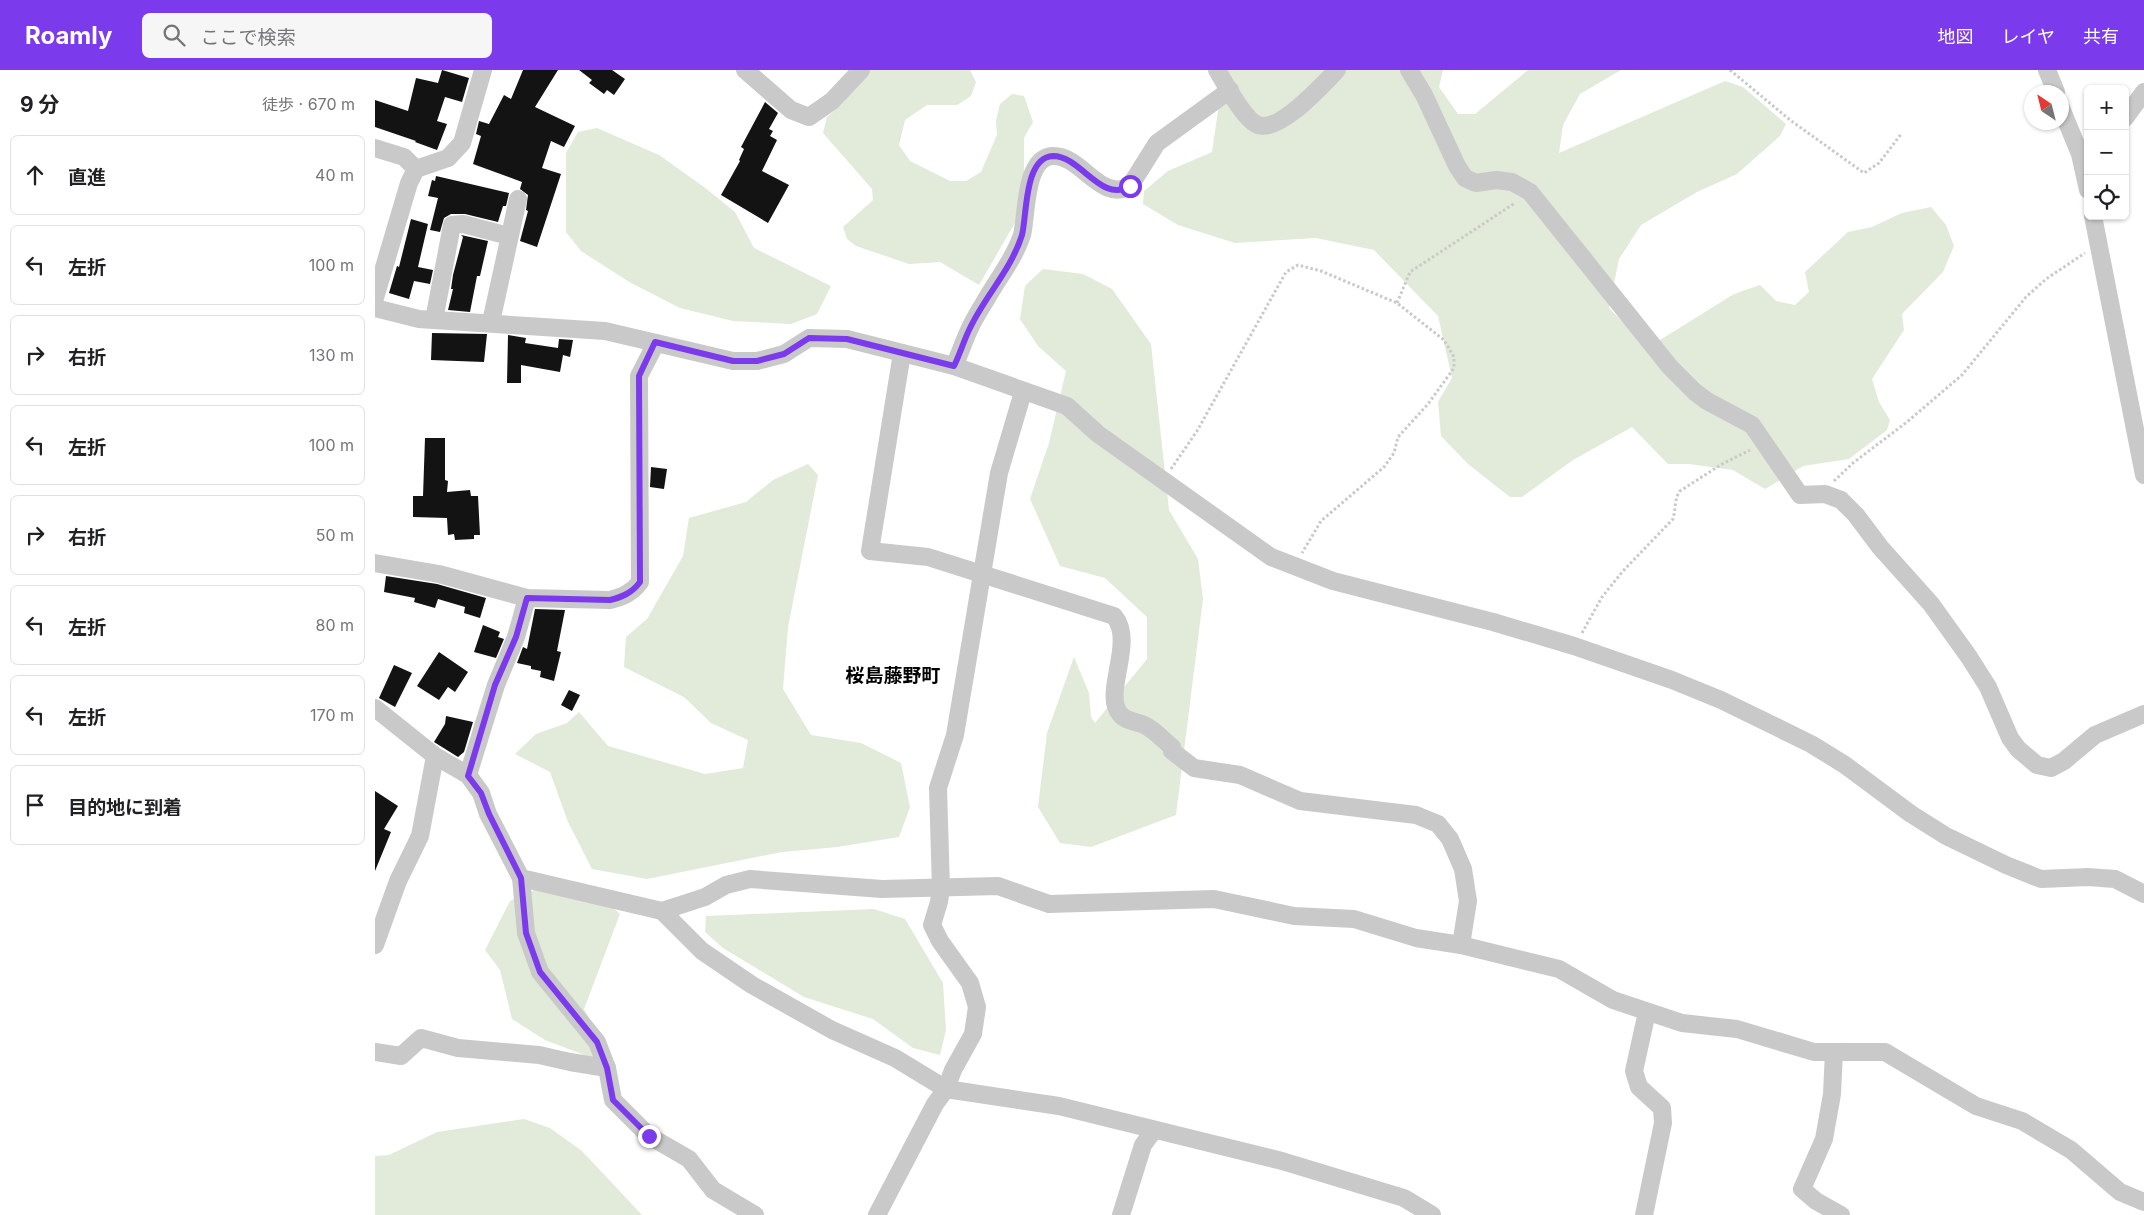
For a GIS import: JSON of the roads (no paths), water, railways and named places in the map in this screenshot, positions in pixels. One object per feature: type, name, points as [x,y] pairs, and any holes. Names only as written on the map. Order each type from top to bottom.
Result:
[{"type":"street","points":[[375,298],[409,183],[416,169],[448,158],[462,143],[483,70]]},
{"type":"street","points":[[745,70],[791,110],[809,117],[832,101],[861,70]]},
{"type":"street","points":[[1217,70],[1248,116],[1256,125],[1264,126],[1272,125],[1284,118],[1304,102],[1337,70]]},
{"type":"street","points":[[1409,70],[1424,95],[1457,166],[1465,178],[1476,183],[1496,180],[1512,182],[1530,192],[1670,367],[1695,392],[1707,401],[1752,425],[1800,495],[1825,494],[1841,500],[1856,515],[1880,547],[1931,604],[1969,657],[1988,686],[2010,738],[2018,749],[2037,765],[2051,768],[2064,762],[2095,736],[2144,714]]},
{"type":"street","points":[[2047,70],[2053,85]]},
{"type":"street","points":[[954,366],[969,328],[1015,252],[1022,234],[1027,194],[1033,174],[1043,160],[1053,156],[1065,159],[1108,188],[1119,191],[1124,190],[1130,186],[1157,143],[1230,90]]},
{"type":"street","points":[[2129,113],[2144,92]]},
{"type":"street","points":[[2069,123],[2084,151]]},
{"type":"street","points":[[375,148],[404,157],[416,169]]},
{"type":"street","points":[[491,322],[518,199]]},
{"type":"street","points":[[2094,220],[2144,475]]},
{"type":"street","points":[[434,320],[452,225],[463,224],[509,236]]},
{"type":"street","points":[[375,308],[407,318],[491,322],[605,331],[733,361],[757,361],[784,354],[809,338],[847,339],[954,366],[1067,406],[1098,434],[1271,557],[1333,581],[1493,622],[1575,646],[1672,680],[1721,700],[1811,744],[1845,765],[1918,819],[1946,836],[2006,865],[2041,878],[2088,877],[2115,879],[2144,894]]},
{"type":"street","points":[[375,563],[439,574],[527,598],[610,600],[622,597],[635,590],[640,582],[639,376],[655,342]]},
{"type":"street","points":[[902,353],[870,551],[928,557],[1114,616],[1122,630],[1115,700],[1118,712],[1127,720],[1150,728],[1172,747],[1172,751],[1194,768],[1240,775],[1300,800],[1416,815],[1438,824],[1451,839],[1463,870],[1468,901],[1461,946]]},
{"type":"street","points":[[877,1215],[973,1034],[977,1007],[970,983],[940,941],[932,925],[941,888],[938,788],[955,735],[999,473],[1023,392]]},
{"type":"street","points":[[468,776],[495,685],[516,637],[527,598]]},
{"type":"street","points":[[375,708],[435,756],[468,776],[481,793],[489,814],[521,878],[526,933],[540,972],[597,1042],[607,1068],[613,1100],[649,1136],[689,1158],[713,1190],[755,1215]]},
{"type":"street","points":[[375,945],[398,881],[419,836],[435,756]]},
{"type":"street","points":[[521,878],[662,911],[705,897],[726,885],[750,879],[882,889],[998,886],[1049,904],[1214,899],[1294,916],[1354,919],[1416,938],[1461,946],[1559,969],[1613,1000],[1682,1023],[1737,1029],[1814,1052],[1885,1052],[1976,1106],[2022,1121],[2071,1150],[2120,1192],[2144,1202]]},
{"type":"street","points":[[662,911],[702,951],[752,985],[832,1030],[895,1058],[946,1088],[1059,1106],[1282,1161],[1404,1198],[1432,1215]]},
{"type":"street","points":[[1644,1215],[1663,1123],[1662,1108],[1639,1087],[1634,1071],[1647,1012]]},
{"type":"street","points":[[375,1052],[401,1056],[421,1038],[458,1048],[539,1055],[607,1068]]},
{"type":"street","points":[[1834,1052],[1832,1094],[1824,1139],[1802,1188],[1816,1201],[1841,1215]]},
{"type":"street","points":[[1121,1215],[1143,1145],[1154,1130]]},
{"type":"district","name":"桜島藤野町","points":[[893,675]]}]
